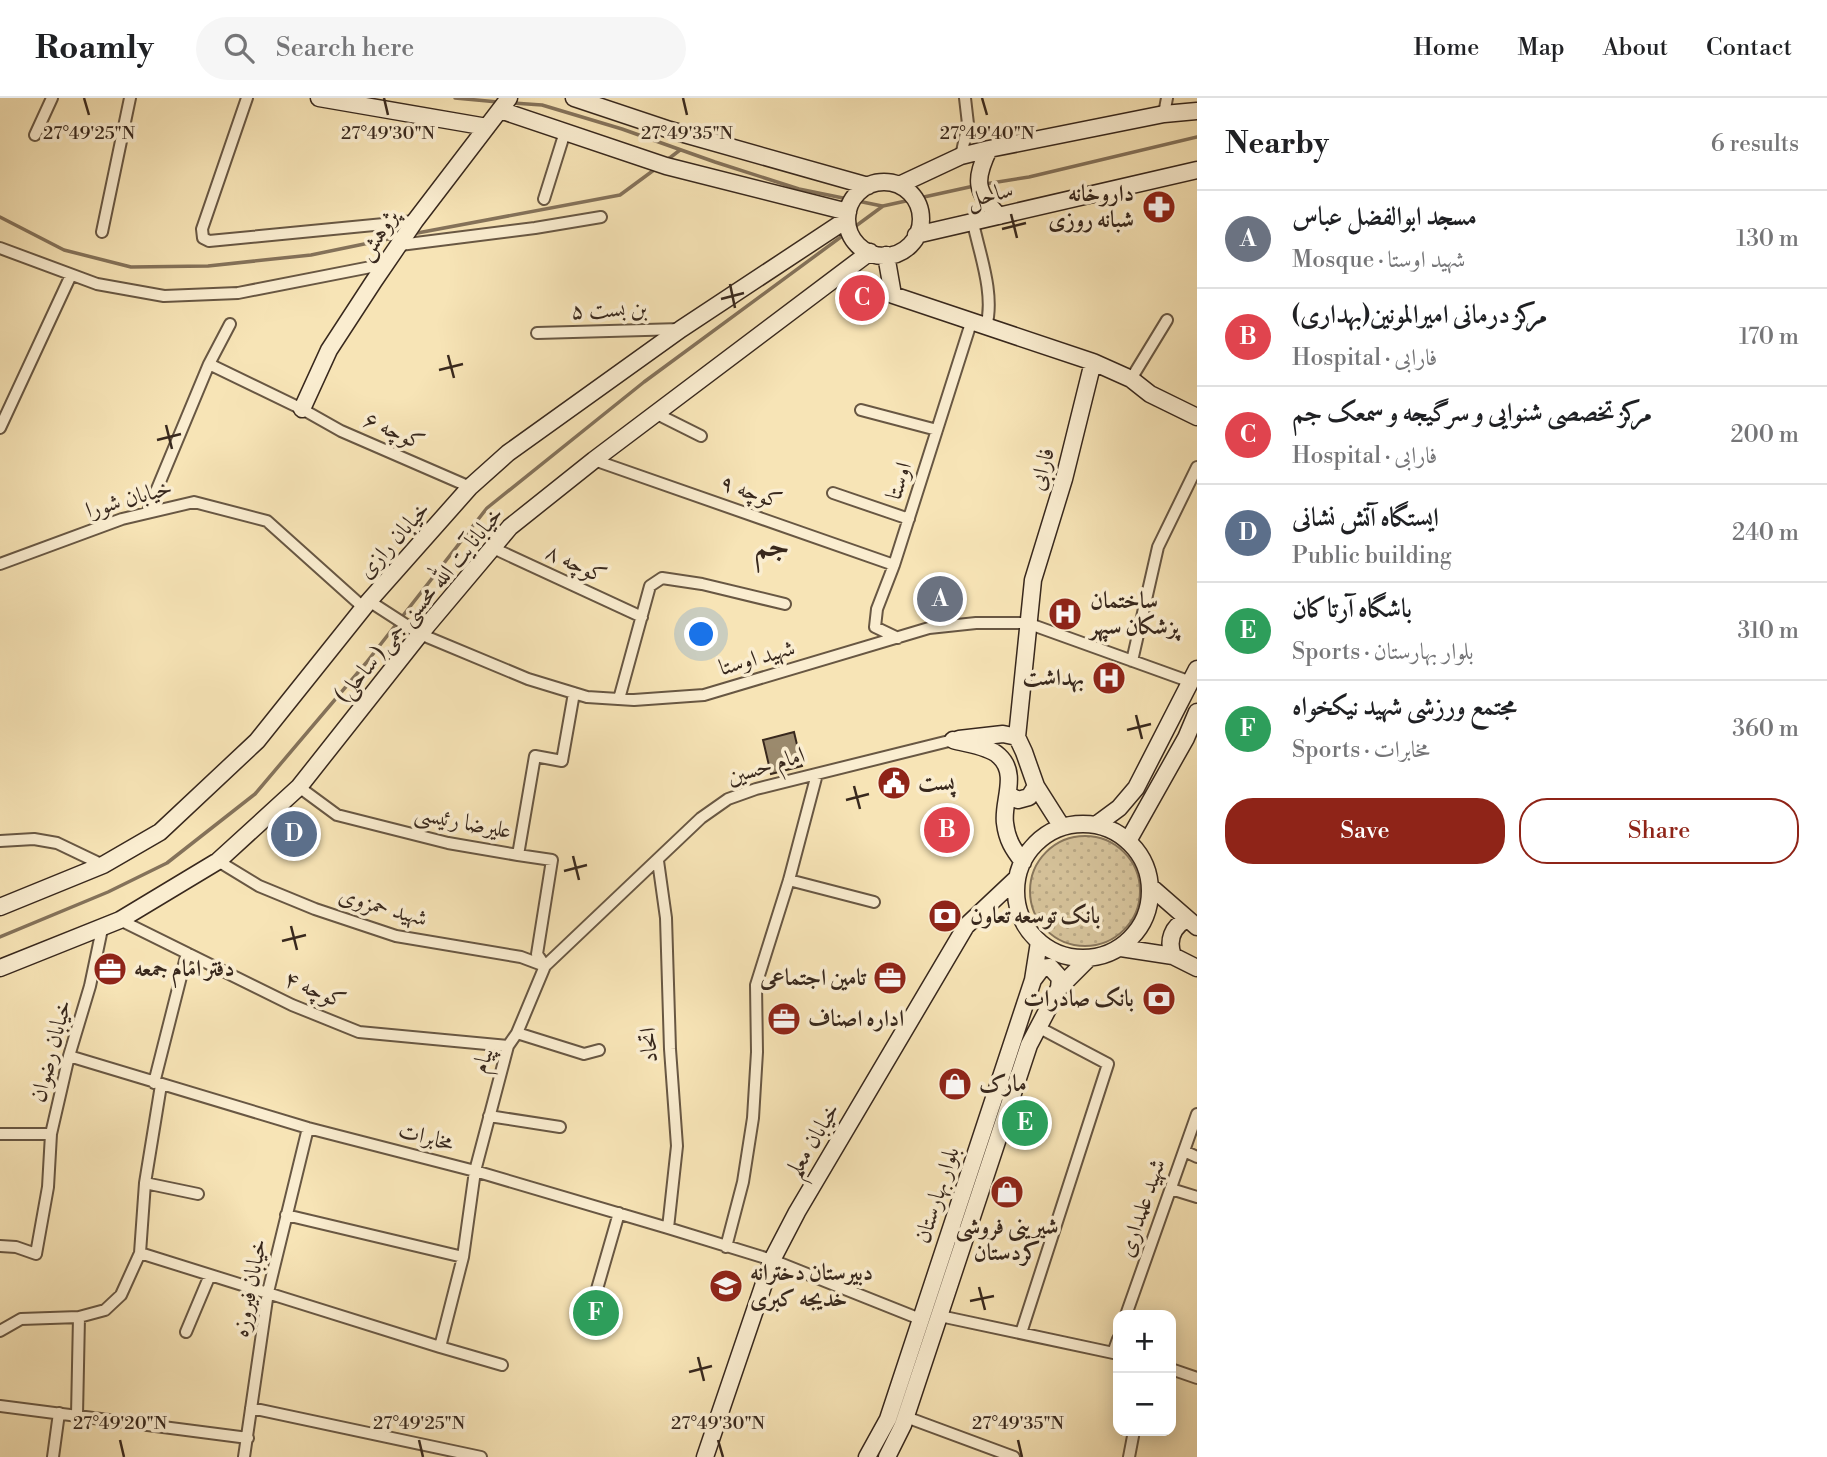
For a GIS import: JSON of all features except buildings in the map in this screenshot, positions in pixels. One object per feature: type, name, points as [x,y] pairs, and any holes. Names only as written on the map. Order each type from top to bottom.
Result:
[{"type":"main road","points":[[319,98],[487,127]]},
{"type":"main road","points":[[574,98],[670,130],[864,188],[883,182],[899,185],[907,189],[917,202],[921,217],[916,236],[901,251],[878,253],[856,244],[851,236],[847,216],[864,188]]},
{"type":"main road","name":"پژوهش","points":[[302,409],[329,350],[413,224],[504,104]]},
{"type":"main road","points":[[504,104],[565,132],[666,166],[847,216]]},
{"type":"main road","points":[[899,185],[961,156],[989,149],[1166,106],[1197,111]]},
{"type":"main road","points":[[989,149],[981,165],[979,192],[999,216]]},
{"type":"main road","name":"ساحل","points":[[916,236],[1197,170]]},
{"type":"main road","name":"خیابان رازی","points":[[0,907],[103,865],[160,832],[257,741],[366,605],[470,487],[508,453],[681,329],[847,216]]},
{"type":"main road","points":[[878,253],[893,295],[1093,362],[1131,379],[1150,394],[1197,417]]},
{"type":"main road","name":"خیابانآیت الله محسنی جمی( ساحلی)","points":[[0,968],[102,929],[218,862],[299,787],[510,527],[655,413],[878,253]]},
{"type":"main road","name":"فارابی","points":[[1062,827],[1036,786],[1017,737],[1033,580],[1065,479],[1093,362]]},
{"type":"main road","points":[[1096,825],[1119,808],[1136,788],[1194,676]]},
{"type":"main road","points":[[1128,841],[1191,741],[1197,712]]},
{"type":"main road","name":"امام حسین","points":[[953,740],[1003,734],[1017,737]]},
{"type":"main road","points":[[953,740],[999,755],[1008,769],[1009,795],[1004,820],[1009,844],[1023,862]]},
{"type":"main road","points":[[1009,795],[1018,800],[1029,797],[1036,786]]},
{"type":"main road","points":[[1096,825],[1113,831],[1128,841],[1139,854],[1151,887],[1150,905],[1134,936],[1121,948],[1105,956],[1070,958],[1039,942],[1028,929],[1016,896],[1017,878],[1033,847],[1046,835],[1062,827],[1096,825]]},
{"type":"main road","name":"خیابان معلم","points":[[705,1457],[772,1260],[797,1212],[966,926],[1017,878]]},
{"type":"main road","points":[[1151,887],[1192,923]]},
{"type":"main road","points":[[1173,956],[1169,946],[1177,925],[1192,923]]},
{"type":"main road","name":"بلوار بهارستان","points":[[867,1457],[888,1419],[1032,980],[1039,942]]},
{"type":"main road","points":[[1121,948],[1173,956],[1197,968]]},
{"type":"main road","name":"بلوار بهارستان","points":[[887,1457],[906,1418],[1025,1058],[1059,988],[1088,959]]},
{"type":"main road","points":[[1032,980],[1042,968],[1050,967],[1060,978],[1059,988]]},
{"type":"street","points":[[35,135],[52,98]]},
{"type":"street","points":[[102,232],[131,98]]},
{"type":"street","points":[[247,98],[202,229],[203,237],[209,241],[413,224]]},
{"type":"street","points":[[961,156],[968,124],[965,98]]},
{"type":"street","points":[[544,199],[565,132]]},
{"type":"street","points":[[400,245],[601,217]]},
{"type":"street","name":"اوستا","points":[[898,638],[875,627],[877,609],[894,565],[937,430],[979,325],[990,313],[974,223]]},
{"type":"street","points":[[0,248],[96,284],[164,296],[238,293],[386,264]]},
{"type":"street","points":[[0,428],[71,275]]},
{"type":"street","points":[[1131,379],[1167,320]]},
{"type":"street","points":[[147,513],[209,364],[230,324]]},
{"type":"street","name":"بن بست ۵","points":[[537,333],[681,329]]},
{"type":"street","name":"کوچه ۶","points":[[209,364],[341,431],[470,487]]},
{"type":"street","points":[[861,410],[937,430]]},
{"type":"street","points":[[655,413],[701,436]]},
{"type":"street","name":"کوچه ۹","points":[[594,460],[894,565]]},
{"type":"street","points":[[1132,660],[1158,547],[1197,467]]},
{"type":"street","points":[[833,493],[909,519]]},
{"type":"street","name":"خیابان شورا","points":[[0,564],[122,519],[194,502],[267,521],[366,605],[421,634]]},
{"type":"street","name":"کوچه ۸","points":[[492,548],[642,617]]},
{"type":"street","points":[[619,699],[650,586],[662,578],[702,584],[785,604]]},
{"type":"street","name":"شهید اوستا","points":[[421,634],[528,679],[587,697],[619,699],[704,695],[929,628],[976,623],[1027,623]]},
{"type":"street","points":[[1027,623],[1132,660],[1194,676]]},
{"type":"street","name":"علیرضا رئیسی","points":[[299,787],[337,815],[447,843],[517,855],[535,756],[562,761],[574,694]]},
{"type":"street","name":"امام حسین","points":[[545,966],[701,818],[728,799],[756,789],[953,740]]},
{"type":"street","points":[[726,1247],[743,1182],[752,1118],[757,1052],[756,985],[789,880],[817,774]]},
{"type":"street","points":[[0,841],[34,839],[57,843],[103,865]]},
{"type":"street","points":[[517,855],[552,860],[537,954],[545,966]]},
{"type":"street","name":"اتحاد","points":[[658,861],[666,918],[670,1049],[677,1146],[668,1228]]},
{"type":"street","name":"شهید حمزوی","points":[[218,862],[259,887],[396,936],[521,957],[545,966]]},
{"type":"street","points":[[789,880],[874,902]]},
{"type":"street","name":"کوچه ۴","points":[[120,920],[292,1005],[359,1032],[508,1046]]},
{"type":"street","name":"خیابان رضوان","points":[[0,1134],[51,1134],[69,1056],[90,986],[102,929]]},
{"type":"street","points":[[0,1331],[21,1319],[79,1317],[105,1310],[121,1296],[140,1253],[157,1084],[187,953]]},
{"type":"street","name":"پیام","points":[[440,1347],[463,1257],[475,1171],[508,1046],[517,1033],[545,966]]},
{"type":"street","points":[[1021,1333],[1108,1064],[1038,1027]]},
{"type":"street","points":[[517,1033],[584,1054],[599,1050]]},
{"type":"street","name":"مخابرات","points":[[69,1056],[308,1128],[475,1171],[772,1260],[920,1319]]},
{"type":"street","name":"شهید علمداری","points":[[1128,1310],[1197,1114]]},
{"type":"street","points":[[489,1116],[560,1127]]},
{"type":"street","name":"خیابان فیروزه","points":[[244,1457],[268,1292],[308,1128]]},
{"type":"street","points":[[0,1246],[16,1247],[36,1254],[48,1187],[51,1134]]},
{"type":"street","points":[[1184,1151],[1197,1157]]},
{"type":"street","points":[[145,1183],[198,1194]]},
{"type":"street","points":[[1171,1189],[1197,1197]]},
{"type":"street","points":[[595,1296],[619,1213]]},
{"type":"street","points":[[286,1215],[463,1257]]},
{"type":"street","points":[[140,1253],[502,1365]]},
{"type":"street","points":[[186,1332],[210,1275]]},
{"type":"street","points":[[940,1316],[1113,1352]]},
{"type":"street","points":[[77,1415],[79,1317]]},
{"type":"street","points":[[1176,1371],[1197,1378]]},
{"type":"street","points":[[0,1406],[248,1438]]},
{"type":"street","points":[[251,1408],[481,1457]]},
{"type":"street","points":[[53,1457],[59,1413]]},
{"type":"street","points":[[906,1418],[990,1454],[1014,1457]]},
{"type":"street","points":[[1129,1457],[1133,1436]]},
{"type":"shaded area","points":[[1085,836],[1106,840],[1124,852],[1136,870],[1140,891],[1136,912],[1124,930],[1106,942],[1085,946],[1064,942],[1046,930],[1034,912],[1030,891],[1034,870],[1046,852],[1064,840]]},
{"type":"waterway","points":[[455,98],[498,102]]},
{"type":"waterway","points":[[513,103],[542,105],[622,129],[799,189],[882,206]]},
{"type":"waterway","points":[[985,184],[1029,177],[1197,137]]},
{"type":"waterway","points":[[667,160],[680,150]]},
{"type":"waterway","points":[[412,234],[620,195],[658,167]]},
{"type":"waterway","points":[[0,937],[108,892],[167,863],[255,794],[366,663],[487,508],[644,382],[883,206],[974,186]]},
{"type":"waterway","points":[[0,217],[64,250],[131,267],[208,266],[311,255],[398,237]]},
{"type":"place","name":"داروخانه شبانه روزی","points":[[1159,207]]},
{"type":"place","name":"مرکز تخصصی شنوایی و سرگیجه و سمعک جم","points":[[862,298]]},
{"type":"place","name":"مسجد ابوالفضل عباس","points":[[940,599]]},
{"type":"place","name":"ساختمان پزشکان سپهر","points":[[1065,614]]},
{"type":"place","name":"بهداشت","points":[[1109,678]]},
{"type":"place","name":"پست","points":[[894,783]]},
{"type":"place","name":"مرکز درمانی امیرالمونین(بهداری)","points":[[947,830]]},
{"type":"place","name":"ایستگاه آتش نشانی","points":[[294,834]]},
{"type":"place","name":"بانک توسعه تعاون","points":[[945,916]]},
{"type":"place","name":"دفتر امام جمعه","points":[[110,969]]},
{"type":"place","name":"تامین اجتماعی","points":[[890,978]]},
{"type":"place","name":"بانک صادرات","points":[[1159,999]]},
{"type":"place","name":"اداره اصناف","points":[[784,1019]]},
{"type":"place","name":"مارک","points":[[955,1084]]},
{"type":"place","name":"باشگاه آرتاکان","points":[[1025,1123]]},
{"type":"place","name":"شیرینی فروشی کردستان","points":[[1007,1192]]},
{"type":"place","name":"دبیرستان دخترانه خدیجه کبری","points":[[726,1286]]},
{"type":"place","name":"مجتمع ورزشی شهید نیکخواه","points":[[596,1313]]},
{"type":"district","name":"جم","points":[[772,547]]}]
